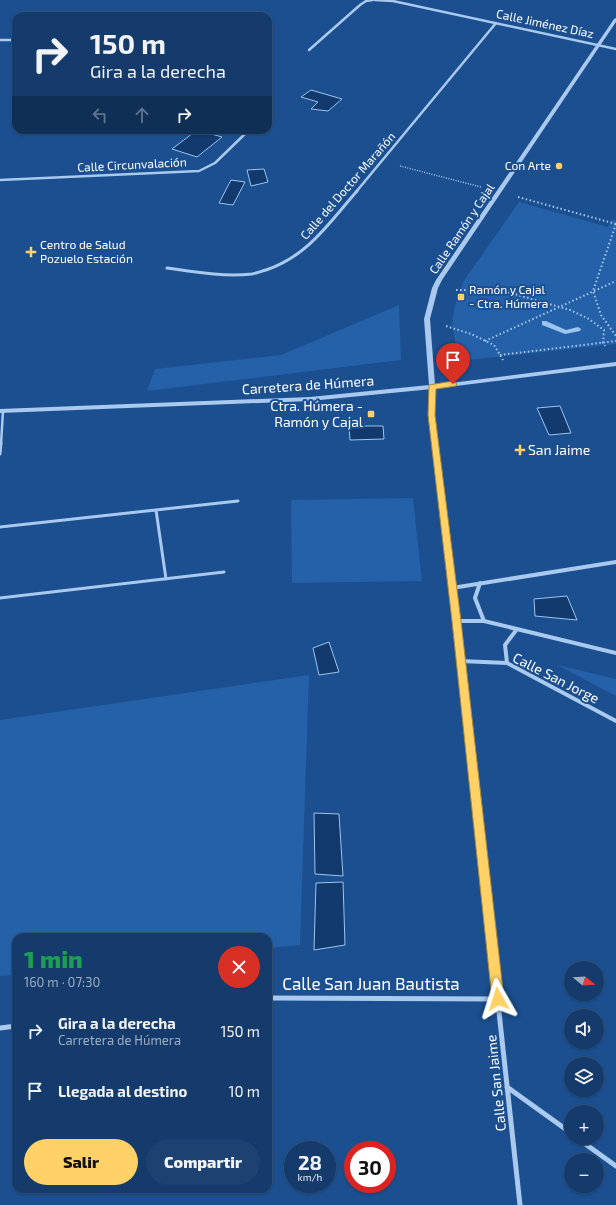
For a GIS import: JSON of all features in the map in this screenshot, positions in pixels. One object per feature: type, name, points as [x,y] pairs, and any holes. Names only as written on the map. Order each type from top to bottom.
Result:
[{"type":"street","name":"Calle Jiménez Díaz","points":[[310,50],[360,5],[366,1],[374,0],[393,1],[616,49]]},
{"type":"street","name":"Calle Ramón y Cajal","points":[[432,387],[428,319],[439,280],[616,19]]},
{"type":"street","name":"Calle del Doctor Marañón","points":[[167,268],[221,275],[253,274],[274,267],[298,254],[314,241],[382,162],[426,106],[496,23]]},
{"type":"street","points":[[0,40],[12,40]]},
{"type":"street","name":"Calle Circunvalación","points":[[0,180],[199,171],[215,163],[245,134]]},
{"type":"street","name":"Carretera de Húmera","points":[[1,411],[310,399],[432,387],[616,364]]},
{"type":"street","name":"Calle San Jaime","points":[[432,387],[431,415],[456,621],[520,1205]]},
{"type":"street","points":[[452,588],[616,562]]},
{"type":"street","points":[[480,583],[475,598],[484,621]]},
{"type":"street","points":[[456,621],[484,621],[616,653]]},
{"type":"street","points":[[507,663],[505,645],[517,629]]},
{"type":"street","name":"Calle San Jorge","points":[[460,661],[507,663],[616,721]]},
{"type":"street","name":"Calle San Juan Bautista","points":[[272,998],[498,999]]},
{"type":"street","points":[[0,1028],[12,1026]]},
{"type":"street","points":[[507,1087],[564,1129]]},
{"type":"street","points":[[587,1145],[616,1166]]},
{"type":"lane","points":[[0,454],[1,411]]},
{"type":"lane","points":[[0,527],[238,501]]},
{"type":"lane","points":[[156,510],[166,579]]},
{"type":"lane","points":[[0,598],[224,572]]},
{"type":"path","points":[[382,162],[498,192]]},
{"type":"path","points":[[521,198],[616,224],[593,291],[601,315],[616,336]]},
{"type":"path","points":[[486,341],[616,281]]},
{"type":"path","points":[[436,288],[478,291],[495,290],[561,307],[589,319],[604,330],[603,343],[607,350]]},
{"type":"path","points":[[428,319],[494,345],[511,376]]},
{"type":"path","points":[[500,355],[616,342]]},
{"type":"shaded area","points":[[311,90],[342,99],[328,111],[311,109],[318,102],[301,97]]},
{"type":"shaded area","points":[[192,134],[211,134],[222,137],[197,157],[172,149]]},
{"type":"shaded area","points":[[264,169],[268,182],[251,186],[247,170]]},
{"type":"shaded area","points":[[231,180],[245,182],[233,205],[219,203]]},
{"type":"shaded area","points":[[519,202],[608,227],[612,219],[616,220],[616,344],[459,361],[452,325],[454,309],[463,282]]},
{"type":"shaded area","points":[[399,305],[401,360],[147,391],[155,369],[281,355]]},
{"type":"shaded area","points":[[560,406],[571,433],[549,435],[537,408]]},
{"type":"shaded area","points":[[349,426],[383,426],[384,439],[350,440]]},
{"type":"shaded area","points":[[413,498],[422,581],[292,583],[291,500]]},
{"type":"shaded area","points":[[567,596],[577,620],[535,616],[534,599]]},
{"type":"shaded area","points":[[329,642],[339,672],[319,675],[313,648]]},
{"type":"shaded area","points":[[557,665],[616,679],[616,696]]},
{"type":"shaded area","points":[[309,675],[300,945],[272,948],[272,933],[12,933],[12,975],[0,976],[0,720]]},
{"type":"shaded area","points":[[314,813],[339,814],[343,876],[315,874]]},
{"type":"shaded area","points":[[343,882],[345,945],[314,950],[316,883]]},
{"type":"waterway","points":[[544,323],[565,332],[578,329]]},
{"type":"place","name":"Con Arte","points":[[559,166]]},
{"type":"place","name":"Centro de Salud Pozuelo Estación","points":[[31,252]]},
{"type":"place","name":"Ramón y Cajal - Ctra. Húmera","points":[[461,297]]},
{"type":"place","name":"Ctra. Húmera - Ramón y Cajal","points":[[371,414]]},
{"type":"place","name":"San Jaime","points":[[520,450]]},
{"type":"route","points":[[453,384],[432,387],[431,415],[456,621],[498,999]]}]
